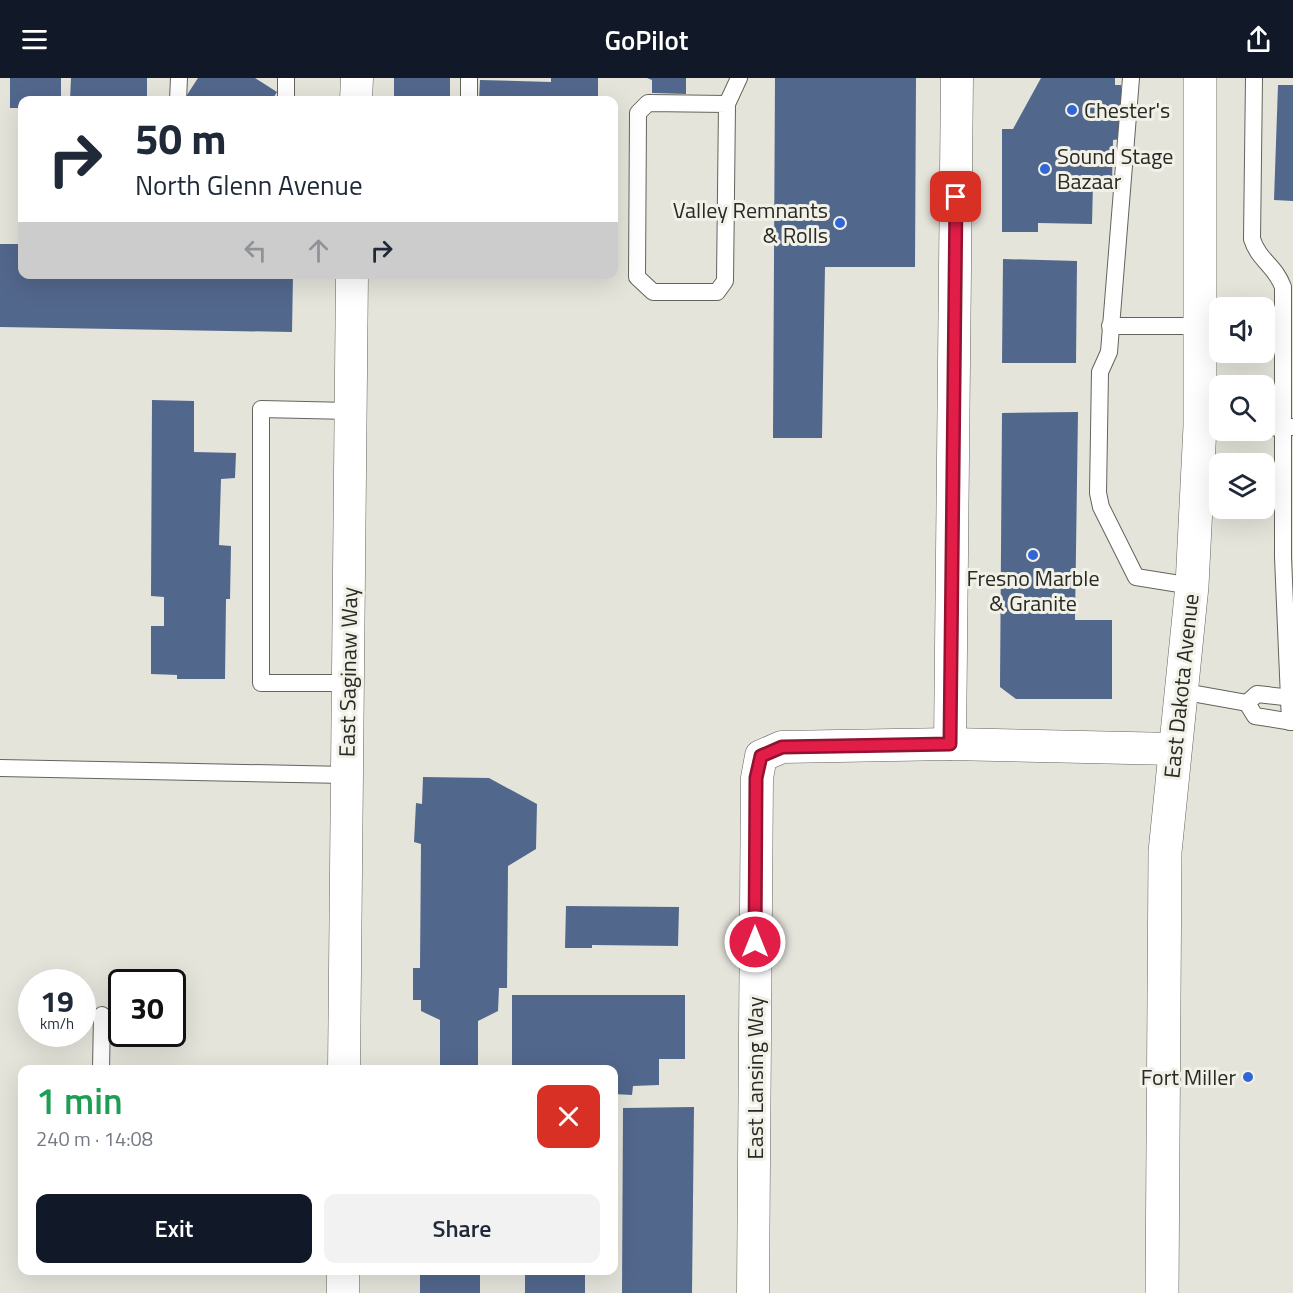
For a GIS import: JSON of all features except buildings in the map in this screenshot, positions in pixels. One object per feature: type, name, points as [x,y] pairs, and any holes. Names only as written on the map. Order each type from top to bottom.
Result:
[{"type":"street","points":[[356,96],[357,78]]},
{"type":"street","points":[[957,78],[950,744],[1174,749]]},
{"type":"street","name":"East Dakota Avenue","points":[[1200,78],[1201,327],[1209,416]]},
{"type":"street","name":"East Saginaw Way","points":[[344,1065],[352,279]]},
{"type":"street","name":"East Dakota Avenue","points":[[1162,1293],[1165,852],[1180,692],[1209,436]]},
{"type":"street","name":"East Lansing Way","points":[[753,1293],[756,778],[761,756],[782,747],[950,744]]},
{"type":"street","points":[[343,1275],[343,1293]]},
{"type":"lane","points":[[178,96],[179,78]]},
{"type":"lane","points":[[286,78],[286,96]]},
{"type":"lane","points":[[469,78],[469,96]]},
{"type":"lane","points":[[727,104],[648,103],[638,113],[637,277],[653,292],[717,292],[725,281],[727,104],[739,78]]},
{"type":"lane","points":[[1131,78],[1109,352],[1100,372],[1098,493],[1101,507],[1136,577],[1192,586]]},
{"type":"lane","points":[[1180,692],[1247,703],[1255,716],[1291,722],[1283,557],[1288,427],[1288,287],[1277,271],[1257,255],[1252,239],[1254,78]]},
{"type":"lane","points":[[1110,326],[1201,327]]},
{"type":"lane","points":[[348,683],[261,683],[261,409],[350,411]]},
{"type":"lane","points":[[1247,703],[1257,694],[1291,698]]},
{"type":"lane","points":[[0,768],[347,775]]},
{"type":"lane","points":[[101,1065],[102,1015]]},
{"type":"place","name":"Chester's","points":[[1072,110]]},
{"type":"place","name":"Sound Stage Bazaar","points":[[1045,169]]},
{"type":"place","name":"Valley Remnants & Rolls","points":[[840,223]]},
{"type":"place","name":"Fresno Marble & Granite","points":[[1033,555]]},
{"type":"place","name":"Fort Miller","points":[[1248,1077]]},
{"type":"route","points":[[755,942],[756,778],[761,756],[782,747],[950,744],[956,197]]}]
